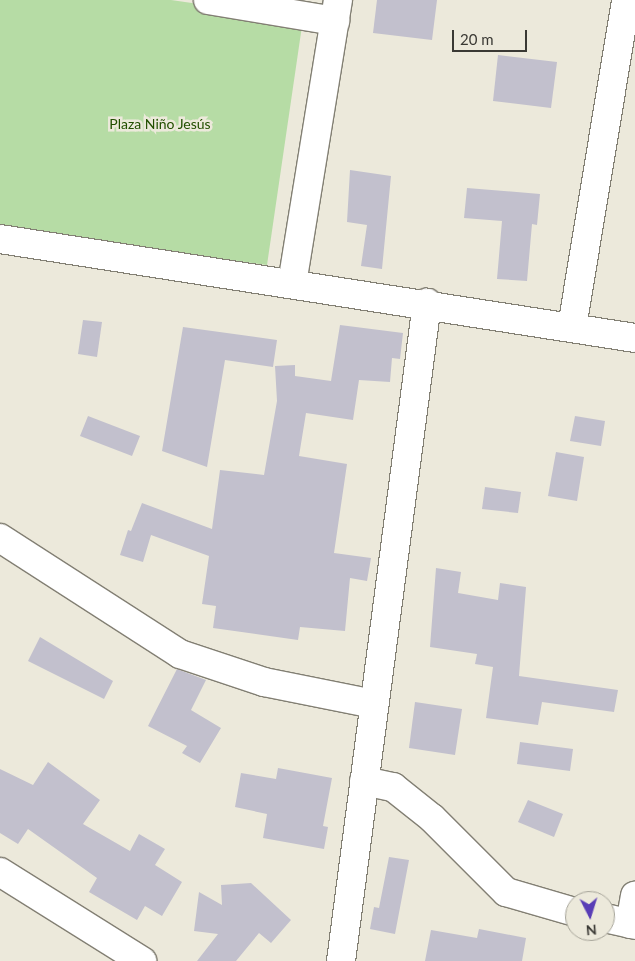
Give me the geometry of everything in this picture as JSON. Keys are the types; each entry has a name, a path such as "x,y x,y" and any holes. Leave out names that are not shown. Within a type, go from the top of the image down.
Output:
{"street":[{"path":"208,0 336,11 292,284"},
{"path":"572,327 626,0"},
{"path":"0,239 427,303 635,338"},
{"path":"340,961 427,303"},
{"path":"0,538 180,654 264,682 374,704"},
{"path":"364,781 401,794 506,892 565,909"},
{"path":"0,872 142,961"},
{"path":"623,922 635,895"}],"green space":[{"name":"Plaza Niño Jesús","path":"0,0 171,0 303,19 267,265 0,228"}],"building":[{"path":"377,0 437,0 432,40 373,33"},
{"path":"498,55 557,62 551,108 493,101"},
{"path":"350,170 391,176 382,269 361,266 367,225 347,222"},
{"path":"467,188 540,194 537,225 532,224 527,281 497,279 502,221 464,218"},
{"path":"83,320 102,322 97,357 78,354"},
{"path":"340,325 403,333 400,359 392,358 390,382 359,380 353,420 306,413 299,456 347,464 334,553 371,558 367,581 350,578 345,631 300,627 298,640 213,628 216,606 202,604 209,556 151,535 143,562 120,555 128,530 131,531 142,503 212,529 220,470 264,475 277,401 275,366 295,365 295,376 331,381"},
{"path":"183,327 277,340 273,367 225,360 207,467 162,451"},
{"path":"88,416 140,436 132,456 80,436"},
{"path":"575,416 605,421 601,446 570,441"},
{"path":"556,452 584,457 577,501 548,496"},
{"path":"485,487 521,492 518,513 482,509"},
{"path":"436,568 461,572 458,593 498,600 500,583 526,587 519,676 618,690 614,712 542,702 538,725 486,718 493,667 475,664 477,654 430,647"},
{"path":"40,637 113,681 104,699 28,661"},
{"path":"177,669 206,680 191,710 221,728 200,763 182,753 187,746 148,726"},
{"path":"415,702 462,709 455,755 409,748"},
{"path":"520,742 573,749 570,771 517,764"},
{"path":"48,762 100,800 83,824 130,851 139,834 165,849 155,865 182,882 162,916 145,906 137,920 89,892 97,878 28,829 18,844 0,833 0,769 33,785"},
{"path":"278,768 332,778 323,826 328,827 324,849 263,838 267,814 235,807 241,773 276,779"},
{"path":"528,800 563,814 554,837 518,822"},
{"path":"389,857 409,860 395,934 370,929 374,907 379,908"},
{"path":"251,883 291,920 271,943 259,933 236,961 197,961 218,934 194,931 199,892 222,905 221,885"},
{"path":"479,929 526,938 522,961 425,961 431,930 477,938"}]}
